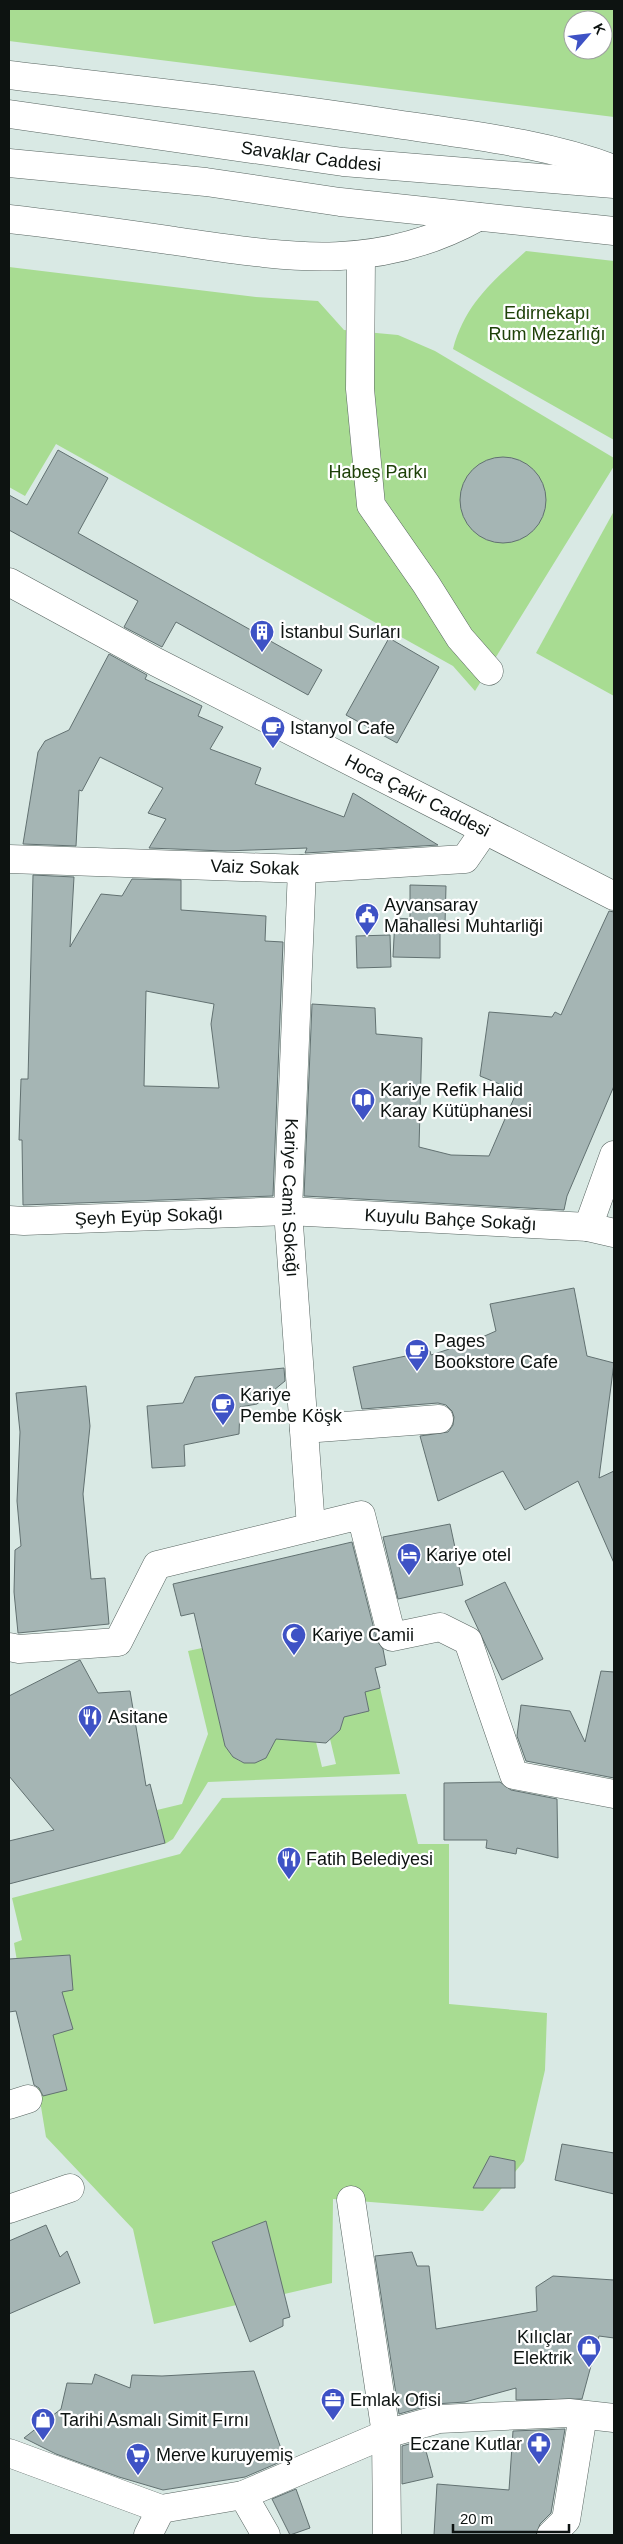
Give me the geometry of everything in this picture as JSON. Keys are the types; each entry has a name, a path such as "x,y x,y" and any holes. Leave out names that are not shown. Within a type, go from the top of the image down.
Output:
{"street":[{"path":"9,75 280,107 456,132 566,154 614,169"},
{"name":"Savaklar Caddesi","path":"9,114 343,162 614,184"},
{"path":"9,163 206,182 340,202 614,231"},
{"path":"9,219 269,254 319,258 362,256 411,245 454,230 478,217"},
{"path":"362,256 360,389 371,505 426,584 460,638 489,671"},
{"name":"Hoca Çakir Caddesi","path":"9,582 156,662 614,896"},
{"name":"Vaiz Sokak","path":"9,859 302,869 465,859 485,830"},
{"name":"Kariye Cami Sokağı","path":"302,869 288,1211 311,1526"},
{"path":"601,1230 614,1155"},
{"name":"Şeyh Eyüp Sokağı","path":"9,1220 288,1211"},
{"name":"Kuyulu Bahçe Sokağı","path":"288,1211 601,1230"},
{"path":"304,1429 439,1419"},
{"path":"9,1646 19,1649 118,1642 157,1565 361,1515 392,1637 440,1627 468,1641 514,1775 614,1794"},
{"path":"9,2209 70,2188"},
{"path":"351,2200 386,2434 387,2535"},
{"path":"11,2448 161,2509 243,2495 386,2434 439,2419 569,2413 614,2418"},
{"path":"551,2535 566,2520 583,2415"},
{"path":"243,2495 266,2535"},
{"path":"148,2535 161,2509"}],"green space":[{"path":"9,9 614,9 614,117 9,41"},
{"name":"Edirnekapı Rum Mezarlığı","path":"526,251 614,261 614,440 453,349 458,333 473,306 492,283"},
{"name":"Habeş Parkı","path":"9,267 256,297 318,301 344,330 398,335 435,351 614,458 614,466 475,691 453,666 56,444 25,496 9,487"},
{"path":"614,511 614,696 536,653"},
{"path":"202,1648 225,1746 238,1760 252,1763 265,1758 272,1734 292,1730 302,1741 316,1742 322,1767 336,1764 330,1739 340,1730 344,1717 369,1711 365,1692 380,1688 400,1774 208,1782 173,1839 165,1844 157,1810 182,1804 208,1734 188,1651"},
{"path":"406,1794 418,1844 449,1844 449,2004 547,2013 545,2070 524,2161 483,2211 333,2199 332,2283 154,2324 133,2229 46,2137 14,1943 22,1940 12,1898 180,1854 222,1798"}],"building":[{"path":"58,450 108,478 78,533 322,670 308,695 176,622 162,647 124,627 138,601 9,530 9,495 27,505"},
{"path":"503,457 520,460 534,469 543,483 546,500 543,517 534,531 520,540 503,543 486,540 472,531 463,517 460,500 463,483 472,469 486,460"},
{"path":"389,638 439,667 397,743 346,715"},
{"path":"109,654 147,675 145,679 202,706 198,716 223,727 210,749 261,768 255,784 344,817 353,793 438,845 305,853 307,848 225,851 149,848 166,819 148,813 163,788 100,757 82,791 79,790 76,846 23,844 38,752 45,741 69,730"},
{"path":"33,875 74,877 70,947 101,894 122,896 132,879 181,880 181,910 266,916 265,941 283,942 273,1196 23,1205 22,1140 19,1140 21,1079 28,1079","holes":["146,991 214,1004 211,1024 219,1088 144,1086"]},
{"path":"410,885 446,886 445,925 440,925 440,958 393,957 395,918 410,919"},
{"path":"609,911 614,912 614,1086 567,1196 564,1210 304,1196 312,1004 375,1008 376,1034 422,1038 419,1147 451,1155 489,1156 517,1091 480,1076 489,1012 552,1017 555,1012 561,1015"},
{"path":"390,935 391,967 357,968 356,936"},
{"path":"574,1288 587,1356 614,1363 599,1478 614,1471 614,1563 578,1481 525,1510 503,1471 438,1501 420,1436 448,1432 453,1425 454,1417 452,1411 446,1405 438,1403 362,1409 353,1367 430,1351 431,1355 471,1342 496,1331 490,1304"},
{"path":"284,1368 285,1381 257,1404 240,1407 239,1434 184,1445 185,1466 152,1468 147,1406 183,1403 195,1377"},
{"path":"86,1386 90,1426 83,1494 91,1579 105,1578 109,1624 18,1633 14,1592 15,1550 21,1546 17,1501 20,1432 16,1393"},
{"path":"450,1524 463,1585 398,1599 383,1537"},
{"name":"Kariye Camii","path":"352,1542 377,1641 383,1649 386,1665 375,1668 380,1688 365,1692 369,1711 344,1717 340,1730 326,1743 276,1739 266,1758 255,1763 244,1763 233,1757 225,1746 194,1613 181,1616 173,1584"},
{"path":"505,1582 543,1659 502,1680 465,1601"},
{"path":"80,1660 98,1693 130,1691 146,1786 150,1784 165,1843 9,1884 9,1841 54,1830 9,1776 9,1696"},
{"path":"601,1671 614,1672 614,1778 526,1761 517,1736 521,1705 570,1711 585,1742"},
{"path":"500,1782 511,1790 557,1799 558,1858 517,1848 516,1854 486,1848 487,1840 444,1840 444,1783"},
{"path":"70,1955 73,1990 62,1992 73,2029 53,2035 67,2090 43,2096 39,2088 34,2085 16,2011 9,2012 9,1959"},
{"path":"562,2144 614,2153 614,2194 555,2180"},
{"path":"490,2156 515,2161 515,2188 473,2188"},
{"path":"266,2221 290,2317 283,2319 283,2326 250,2342 212,2242"},
{"path":"46,2225 60,2257 67,2251 80,2283 9,2314 9,2241"},
{"path":"412,2252 417,2266 429,2266 436,2329 537,2311 536,2287 553,2276 614,2280 614,2338 599,2336 582,2399 516,2400 516,2388 465,2402 435,2404 399,2414 375,2256"},
{"path":"254,2371 285,2460 245,2477 163,2490 119,2477 56,2454 24,2438 61,2409 67,2383 92,2384 95,2374 130,2388 132,2375 162,2376"},
{"path":"565,2429 551,2513 540,2524 536,2535 434,2535 437,2484 509,2490 513,2431"},
{"path":"423,2440 433,2477 402,2484 402,2446"},
{"path":"296,2489 310,2528 290,2535 272,2499"}],"place":[{"name":"İstanbul Surları","path":"262,653"},
{"name":"Istanyol Cafe","path":"273,749"},
{"name":"Ayvansaray Mahallesi Muhtarliği","path":"367,936"},
{"name":"Kariye Refik Halid Karay Kütüphanesi","path":"363,1121"},
{"name":"Pages Bookstore Cafe","path":"417,1372"},
{"name":"Kariye Pembe Köşk","path":"223,1426"},
{"name":"Kariye otel","path":"409,1576"},
{"name":"Kariye Camii","path":"294,1656"},
{"name":"Asitane","path":"90,1738"},
{"name":"Fatih Belediyesi","path":"289,1880"},
{"name":"Kılıçlar Elektrik","path":"589,2368"},
{"name":"Emlak Ofisi","path":"333,2421"},
{"name":"Tarihi Asmalı Simit Fırnı","path":"43,2441"},
{"name":"Eczane Kutlar","path":"539,2465"},
{"name":"Merve kuruyemiş","path":"138,2476"}]}
